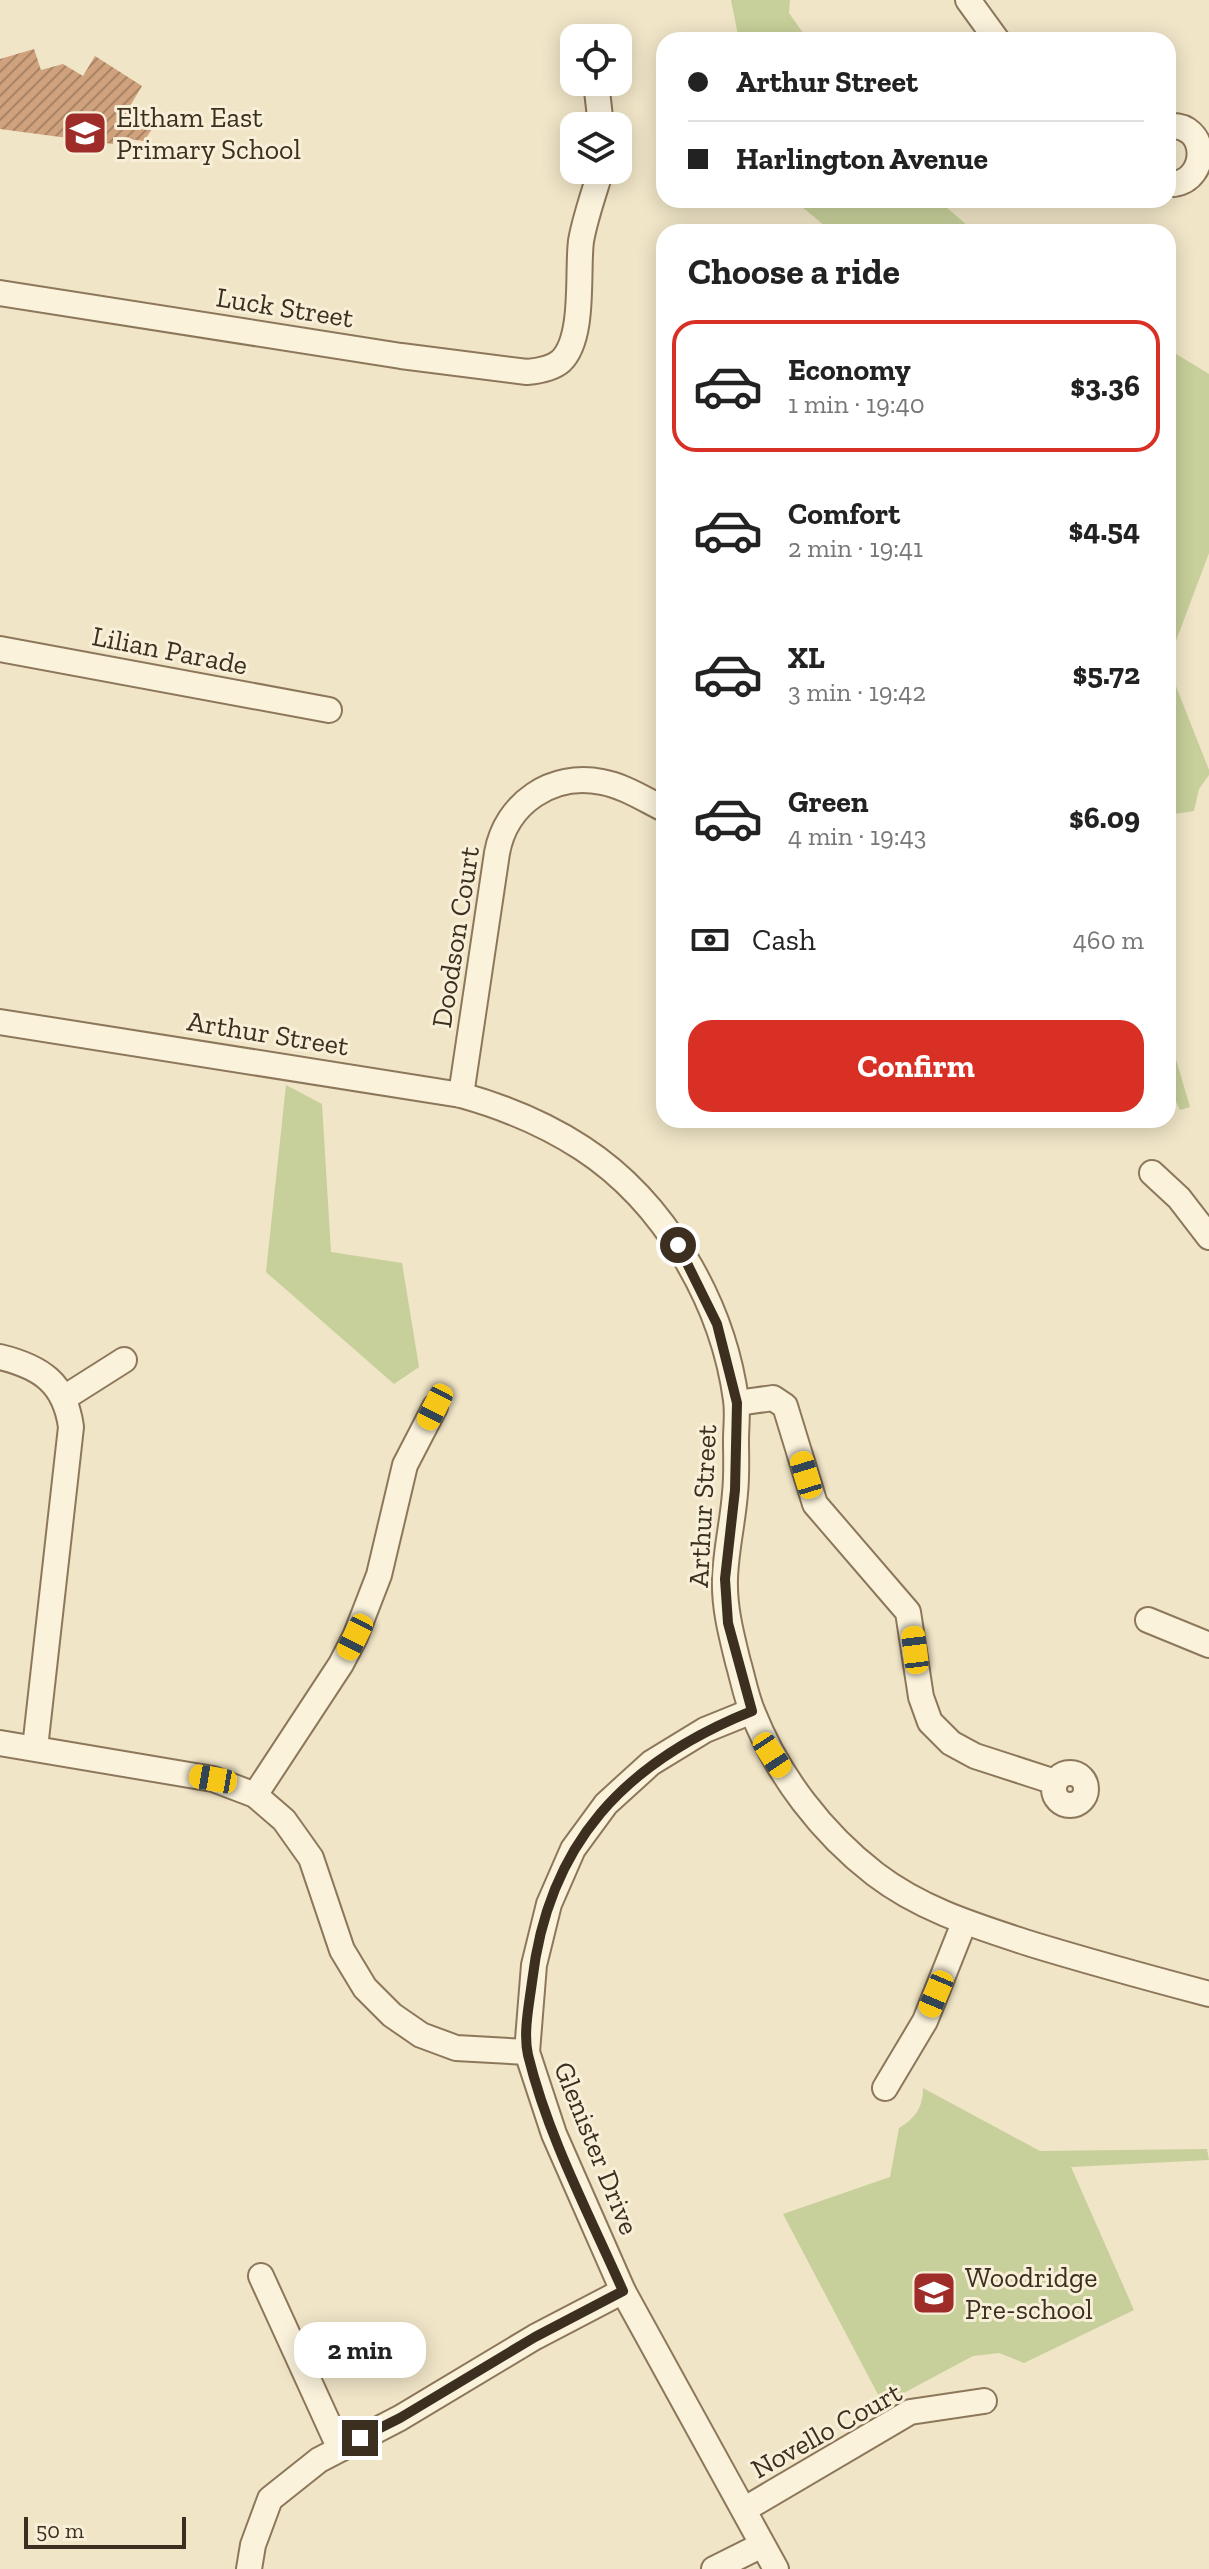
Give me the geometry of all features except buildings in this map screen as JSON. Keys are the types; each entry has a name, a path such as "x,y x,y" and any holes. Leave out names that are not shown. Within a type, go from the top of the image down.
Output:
{"street":[{"path":"968,0 991,32"},
{"path":"1176,126 1191,127 1203,134 1208,154 1202,170 1190,180 1176,184"},
{"name":"Luck Street","path":"0,293 401,356 527,372 544,370 560,362 570,348 575,333 581,240 597,184"},
{"name":"Lilian Parade","path":"0,649 329,710"},
{"name":"Doodson Court","path":"461,1095 497,853 503,829 511,816 531,795 577,780 605,783 656,805"},
{"name":"Arthur Street","path":"0,1022 461,1095 499,1106 582,1148 615,1173 648,1207 678,1245 717,1324 737,1403 735,1490 725,1579 728,1623 752,1711 772,1755 800,1799 835,1838 875,1874 916,1901 964,1923 1095,1964 1209,1994"},
{"path":"1152,1173 1179,1198 1209,1237"},
{"path":"0,1357 35,1368 48,1377 64,1398 71,1427 35,1748"},
{"path":"64,1398 124,1360"},
{"path":"737,1403 773,1398 785,1406 815,1504 908,1612 921,1697 930,1722 951,1743 975,1756 1055,1782"},
{"path":"255,1795 341,1664 355,1637 379,1575 405,1465 435,1407"},
{"path":"1148,1620 1209,1645"},
{"name":"Glenister Drive","path":"752,1711 705,1730 651,1763 606,1804 573,1849 549,1904 534,1965 527,2052 554,2134 623,2291 776,2569"},
{"path":"0,1743 213,1779 255,1795 284,1820 311,1858 342,1950 365,1988 392,2015 421,2035 456,2048 527,2052"},
{"path":"885,2088 925,2021 964,1923"},
{"path":"261,2276 340,2449"},
{"path":"249,2569 253,2545 270,2499 319,2460 400,2418 535,2337 623,2291"},
{"name":"Novello Court","path":"745,2509 910,2412 984,2401"},
{"path":"714,2569 762,2545"}],"green space":[{"path":"731,0 790,0 789,13 802,32 737,32"},
{"path":"804,208 947,208 966,224 822,224"},
{"path":"1176,354 1209,374 1209,553 1176,641"},
{"path":"1176,686 1209,770 1199,789 1194,811 1176,814"},
{"path":"1176,1059 1190,1107 1180,1110 1176,1102"},
{"path":"286,1085 322,1104 331,1252 402,1263 419,1367 394,1384 266,1272"},
{"path":"923,2088 1040,2151 1207,2149 1209,2160 1071,2167 1134,2310 1024,2363 999,2353 973,2356 883,2404 783,2214 890,2177 899,2128 917,2111"}],"place":[{"name":"Eltham East Primary School","path":"85,133"},
{"name":"Woodridge Pre-school","path":"934,2293"}],"route":[{"path":"360,2438 400,2418 535,2337 623,2291 554,2134 527,2052 528,2017 534,1965 549,1904 573,1849 589,1827 606,1804 651,1763 705,1730 752,1711 728,1623 725,1579 735,1490 737,1403 717,1324 678,1245"}]}
